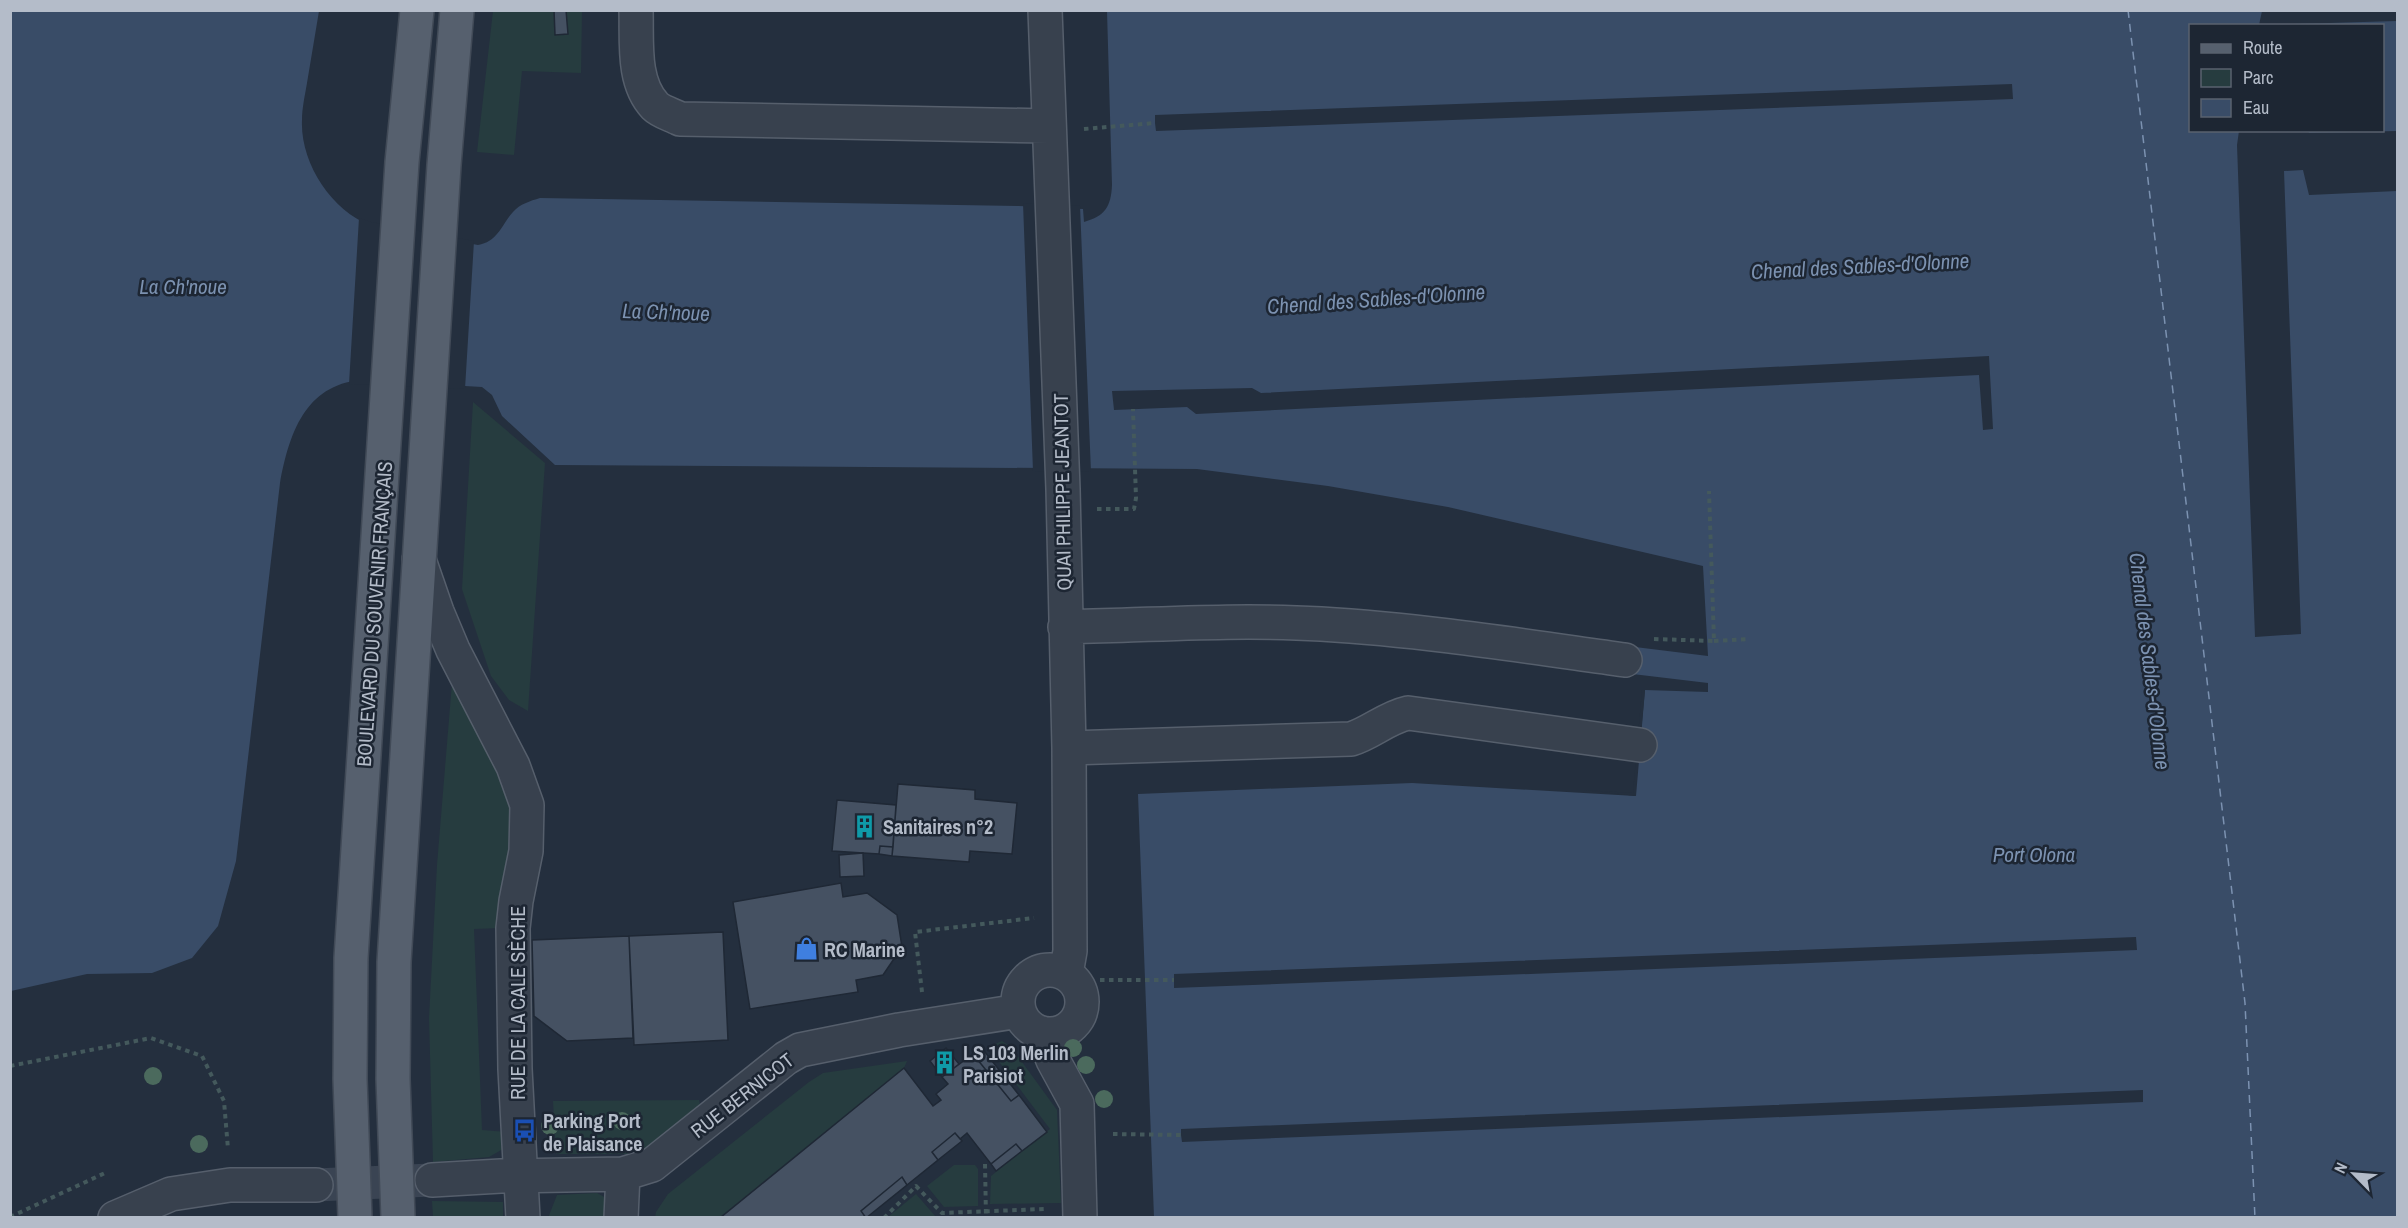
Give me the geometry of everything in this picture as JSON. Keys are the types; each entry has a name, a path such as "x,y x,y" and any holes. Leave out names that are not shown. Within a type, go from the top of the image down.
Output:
{"main road":[{"name":"BOULEVARD DU SOUVENIR FRANÇAIS","path":"355,1218 350,1079 351,958 402,162 417,10"},
{"name":"BOULEVARD DU SOUVENIR FRANÇAIS","path":"398,1218 393,1079 394,962 444,165 457,10"}],"street":[{"path":"636,10 637,60 643,88 656,107 680,119 1065,128"},
{"name":"QUAI PHILIPPE JEANTOT","path":"1045,10 1065,128 1052,186 1069,748 1070,951 1066,974"},
{"name":"RUE DE LA CALE SÈCHE","path":"419,560 453,650 513,766 527,805 526,851 513,928 515,1070 523,1218"},
{"path":"1065,627 1211,623 1320,624 1397,630 1625,660"},
{"path":"1069,748 1350,739 1365,735 1394,716 1408,713 1640,745"},
{"path":"1030,1022 1053,1034 1072,1025 1079,1016 1082,1005 1077,984 1066,974 1056,970 1045,970 1034,973 1026,980 1017,999 1030,1022 1053,1060 1077,1104 1080,1213"},
{"name":"RUE BERNICOT","path":"432,1180 622,1174 652,1165 786,1058 800,1050 926,1026 1030,1022"},
{"path":"621,1218 622,1174"},
{"path":"122,1216 171,1194 230,1185 316,1185"}],"path":[{"path":"1065,128 1155,123"},
{"path":"1063,499 1134,509 1136,498 1133,409"},
{"path":"1709,491 1714,641"},
{"path":"1701,641 1749,639"},
{"path":"926,1026 915,932 1070,914"},
{"path":"1115,979 1174,980"},
{"path":"10,1066 151,1038 202,1056 225,1101 230,1185"},
{"path":"1122,1134 1181,1135"},
{"path":"985,1164 986,1218"},
{"path":"10,1217 105,1173"},
{"path":"884,1218 916,1186 942,1213 986,1210 1080,1213"}],"green space":[{"path":"493,11 582,11 581,73 522,71 514,155 477,152"},
{"path":"473,402 545,463 528,711 509,700 491,676 462,589"},
{"path":"452,683 503,781 512,806 512,851 501,928 474,929 482,1130 507,1132 503,1149 489,1157 433,1162 429,1018 437,865"},
{"path":"1002,1041 1011,1047 1057,1110 1061,1203 990,1204 991,1176 1050,1129 988,1047"},
{"path":"907,1061 904,1068 720,1217 655,1218 656,1212 668,1194 823,1073"},
{"path":"699,1100 701,1110 652,1149 627,1154 556,1154 553,1101"},
{"path":"954,1165 975,1165 978,1169 978,1206 944,1207 927,1186"},
{"path":"597,1193 606,1198 611,1217 548,1218 557,1195"},
{"path":"916,1194 936,1217 888,1217"},
{"path":"432,1201 503,1202 503,1217 433,1217"}],"water":[{"name":"Port Olona","path":"11,11 319,11 302,120 306,152 321,183 343,208 370,225 478,245 495,236 519,207 540,198 1019,206 1083,209 1084,222 1091,220 1102,213 1108,205 1112,185 1107,11 2397,11 2397,1217 1154,1217 1138,794 1412,783 1635,796 1645,690 1708,692 1708,683 1624,673 1627,646 1708,656 1703,566 1448,507 1328,486 1197,469 555,465 502,416 492,395 482,387 361,380 342,384 326,391 303,415 289,447 280,483 236,861 218,926 192,958 152,973 87,974 11,991"}],"pier":[{"path":"2262,11 2397,11 2397,21 2259,24"},
{"path":"2012,84 2013,99 1156,131 1155,123 1155,115"},
{"path":"2397,131 2397,191 2309,195 2303,170 2284,171 2301,634 2255,637 2237,145 2239,132"},
{"path":"1023,203 1080,206 1091,472 1033,471"},
{"path":"359,218 474,241 465,389 349,384"},
{"path":"1989,356 1993,429 1983,430 1979,375 1196,414 1187,407 1114,410 1112,391 1252,388 1261,393"},
{"path":"1642,690 1645,690 1636,796 1584,790 1633,793"},
{"path":"2136,937 2137,950 1174,988 1174,974"},
{"path":"2143,1090 2143,1102 1182,1142 1181,1135 1181,1129"}],"building":[{"path":"554,10 566,10 568,34 555,35"},
{"path":"898,784 975,790 975,799 1017,803 1012,854 970,851 969,862 892,856"},
{"name":"Sanitaires n°2","path":"837,800 896,805 893,847 880,846 879,854 832,851"},
{"path":"880,846 893,847 892,856 879,854"},
{"path":"863,853 864,876 840,877 839,855"},
{"path":"841,883 843,897 867,893 897,915 902,947 883,975 856,980 858,992 750,1009 733,902"},
{"path":"723,932 728,1040 634,1045 629,936"},
{"path":"629,936 633,1038 567,1041 534,1016 532,940"},
{"path":"981,1047 1019,1095 1011,1101 973,1054"},
{"name":"LS 103 Merlin Parisiot","path":"946,1048 959,1064 942,1077 930,1061"},
{"path":"973,1054 1011,1101 1019,1095 1047,1132 1022,1151 1016,1144 991,1164 967,1133 960,1139 955,1133 932,1152 938,1160 907,1185 902,1177 861,1211 866,1218 720,1218 904,1068 933,1106 941,1100 936,1094 948,1084 942,1077"},
{"path":"955,1133 962,1141 938,1160 932,1152"},
{"path":"1016,1144 1022,1151 996,1171 991,1164"},
{"path":"902,1177 907,1185 866,1218 861,1211"}],"ferry route":[{"path":"2128,10 2245,1003 2255,1218"}],"tunnel":[{"path":"316,1185 432,1180"}],"place":[{"name":"Sanitaires n°2","path":"865,826"},
{"name":"RC Marine","path":"806,949"},
{"name":"LS 103 Merlin Parisiot","path":"945,1063"},
{"name":"Parking Port de Plaisance","path":"525,1131"}],"water label":[{"name":"Chenal des Sables-d'Olonne","path":"1860,266"},
{"name":"La Ch'noue","path":"183,286"},
{"name":"Chenal des Sables-d'Olonne","path":"1376,299"},
{"name":"La Ch'noue","path":"666,312"},
{"name":"Chenal des Sables-d'Olonne","path":"2150,661"}]}
